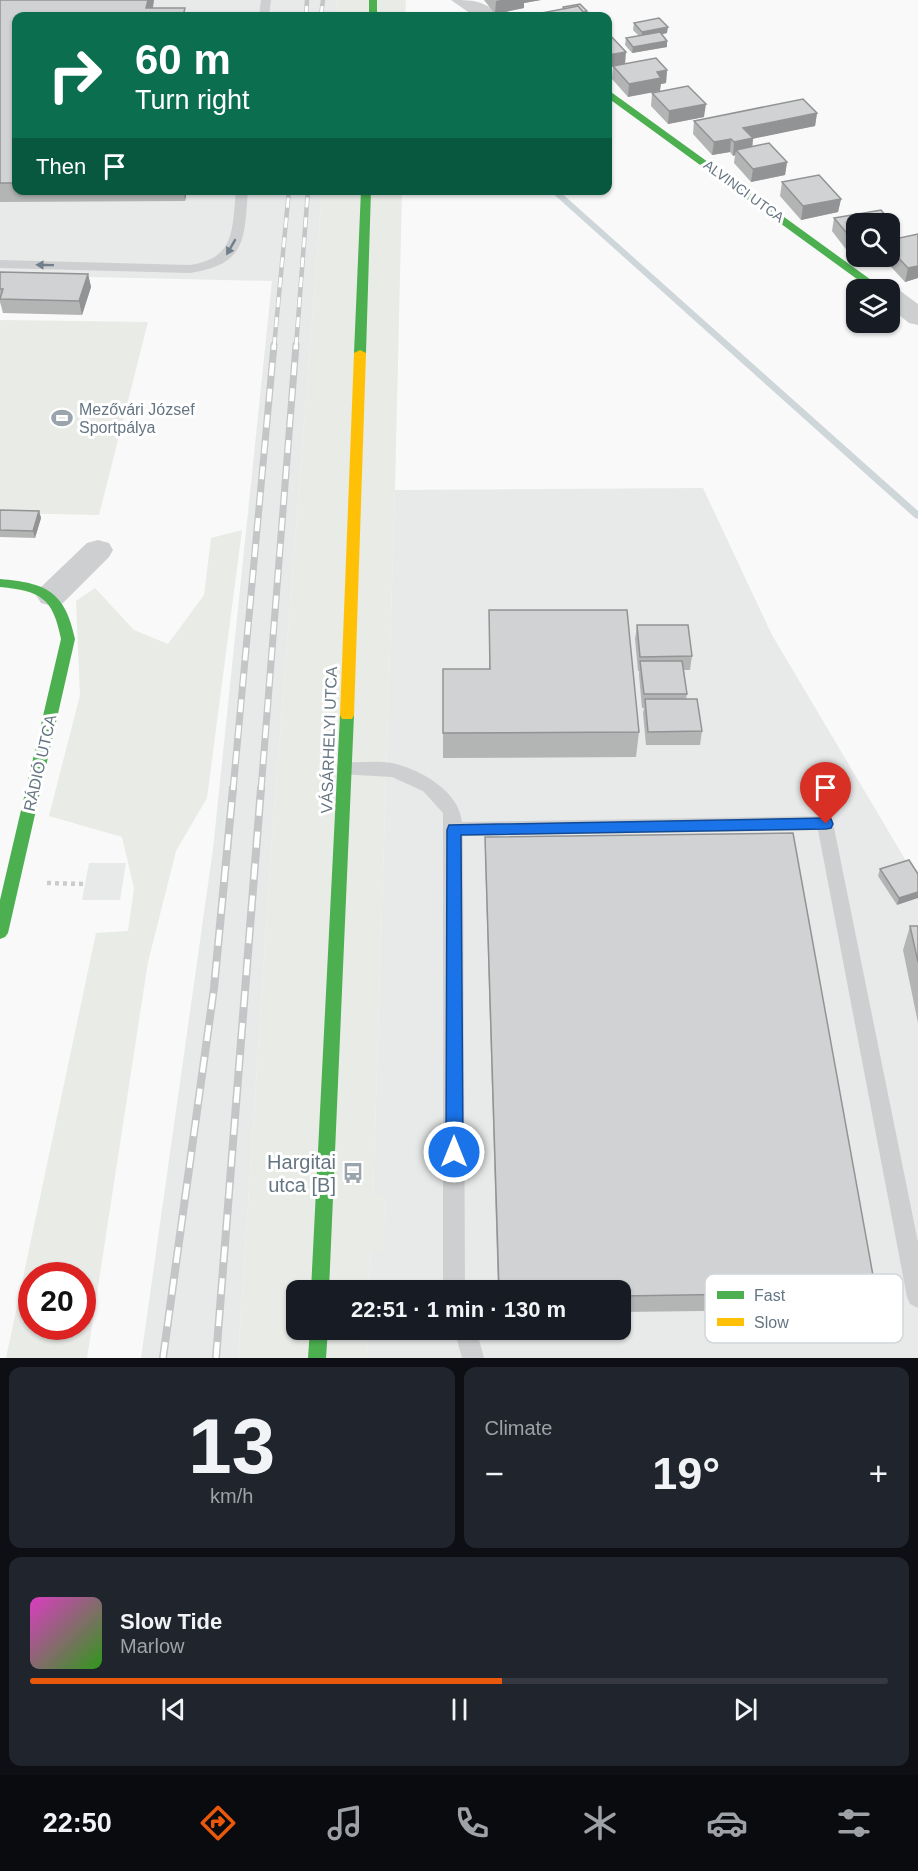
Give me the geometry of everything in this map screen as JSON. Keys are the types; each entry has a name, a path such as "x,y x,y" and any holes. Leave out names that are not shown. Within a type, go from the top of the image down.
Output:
{"street":[{"path":"462,0 482,12"},
{"name":"ALVINCI UTCA","path":"612,97 865,279"},
{"name":"VÁSÁRHELYI UTCA","path":"321,1280 345,769 366,195"},
{"path":"900,304 918,317"},
{"path":"0,583 27,584 52,595 98,550"},
{"name":"RÁDIÓ UTCA","path":"0,933 68,639 66,618 52,595"},
{"path":"317,1358 318,1340"}],"lane":[{"path":"0,264 190,269 210,267 228,255 236,243 241,195"},
{"path":"345,769 394,770 429,786 452,811 454,830 454,1280"},
{"path":"454,830 826,824 918,1297"},
{"path":"468,1340 473,1358"}],"shaded area":[{"path":"0,0 337,0 336,12 12,12 12,195 322,195 271,851 238,1358 141,1358 213,849 272,281 0,275"},
{"path":"337,0 406,0 405,12 336,12"},
{"path":"322,195 402,195 373,1196 386,1196 385,1250 371,1251 370,1280 286,1280 286,1340 368,1340 367,1358 238,1358 271,851"},
{"name":"Mezővári József Sportpálya","path":"0,320 148,322 99,515 0,513"},
{"path":"703,488 772,635 918,881 918,1358 367,1358 368,1340 631,1340 631,1280 370,1280 371,1250 384,1250 386,1196 373,1196 395,490"},
{"path":"242,530 207,798 176,851 148,962 96,1300 96,1262 26,1262 96,933 128,931 134,888 122,837 49,816 80,695 76,601 95,588 134,630 168,644 204,595 211,538"},
{"path":"89,863 126,863 120,900 82,900"},
{"path":"18,1301 18,1340 90,1340 87,1358 6,1358"}],"building":[{"path":"0,0 148,0 146,8 185,8 184,12 12,12 12,183 0,183"},
{"path":"580,4 587,11 583,12 578,6 564,9 563,7"},
{"path":"578,6 583,12 547,12"},
{"path":"659,18 668,27 642,32 634,23"},
{"path":"660,32 667,41 633,47 626,38"},
{"path":"612,37 626,52 612,54"},
{"path":"656,58 667,70 657,72 661,78 629,84 613,66"},
{"path":"688,86 706,104 669,111 652,93"},
{"path":"803,99 817,113 743,128 753,138 734,142 731,139 714,142 694,121"},
{"path":"769,143 787,162 753,169 736,150"},
{"path":"819,175 841,199 803,206 782,182"},
{"path":"881,210 884,213 863,213"},
{"path":"846,216 846,232 834,218"},
{"path":"918,234 918,266 908,268 900,260 900,238"},
{"path":"0,272 88,274 79,301 0,299 3,289 0,289"},
{"path":"0,510 39,511 33,531 0,530"},
{"path":"489,610 627,610 639,732 443,733 443,669 490,669"},
{"path":"637,625 688,625 692,656 640,657"},
{"path":"640,661 682,661 687,694 644,694"},
{"path":"645,699 697,699 702,731 648,732"},
{"path":"793,833 873,1274 705,1274 705,1295 631,1296 631,1280 499,1280 485,837"},
{"path":"909,860 918,874 918,892 899,898 880,869"},
{"path":"910,926 918,926 918,962"}],"waterway":[{"path":"559,195 918,516"}],"railway":[{"path":"306,12 307,0"},
{"path":"322,12 323,0"},
{"path":"274,347 289,195"},
{"path":"296,347 308,195"},
{"path":"233,790 274,345"},
{"path":"261,790 296,345"},
{"path":"163,1358 214,988 233,788"},
{"path":"216,1358 261,788"}],"traffic: fast":[{"path":"373,0 373,12"},
{"path":"612,97 865,279"},
{"path":"360,353 366,195"},
{"path":"0,583 28,587 48,595 61,611 68,639 0,933"},
{"path":"320,1280 347,715"},
{"path":"317,1358 318,1340"}],"traffic: slow":[{"path":"347,715 360,353"}],"place":[{"name":"Mezővári József Sportpálya","path":"62,418"},
{"name":"Hargitai utca [B]","path":"353,1173"}],"route":[{"path":"454,1152 454,830 826,824"}]}
